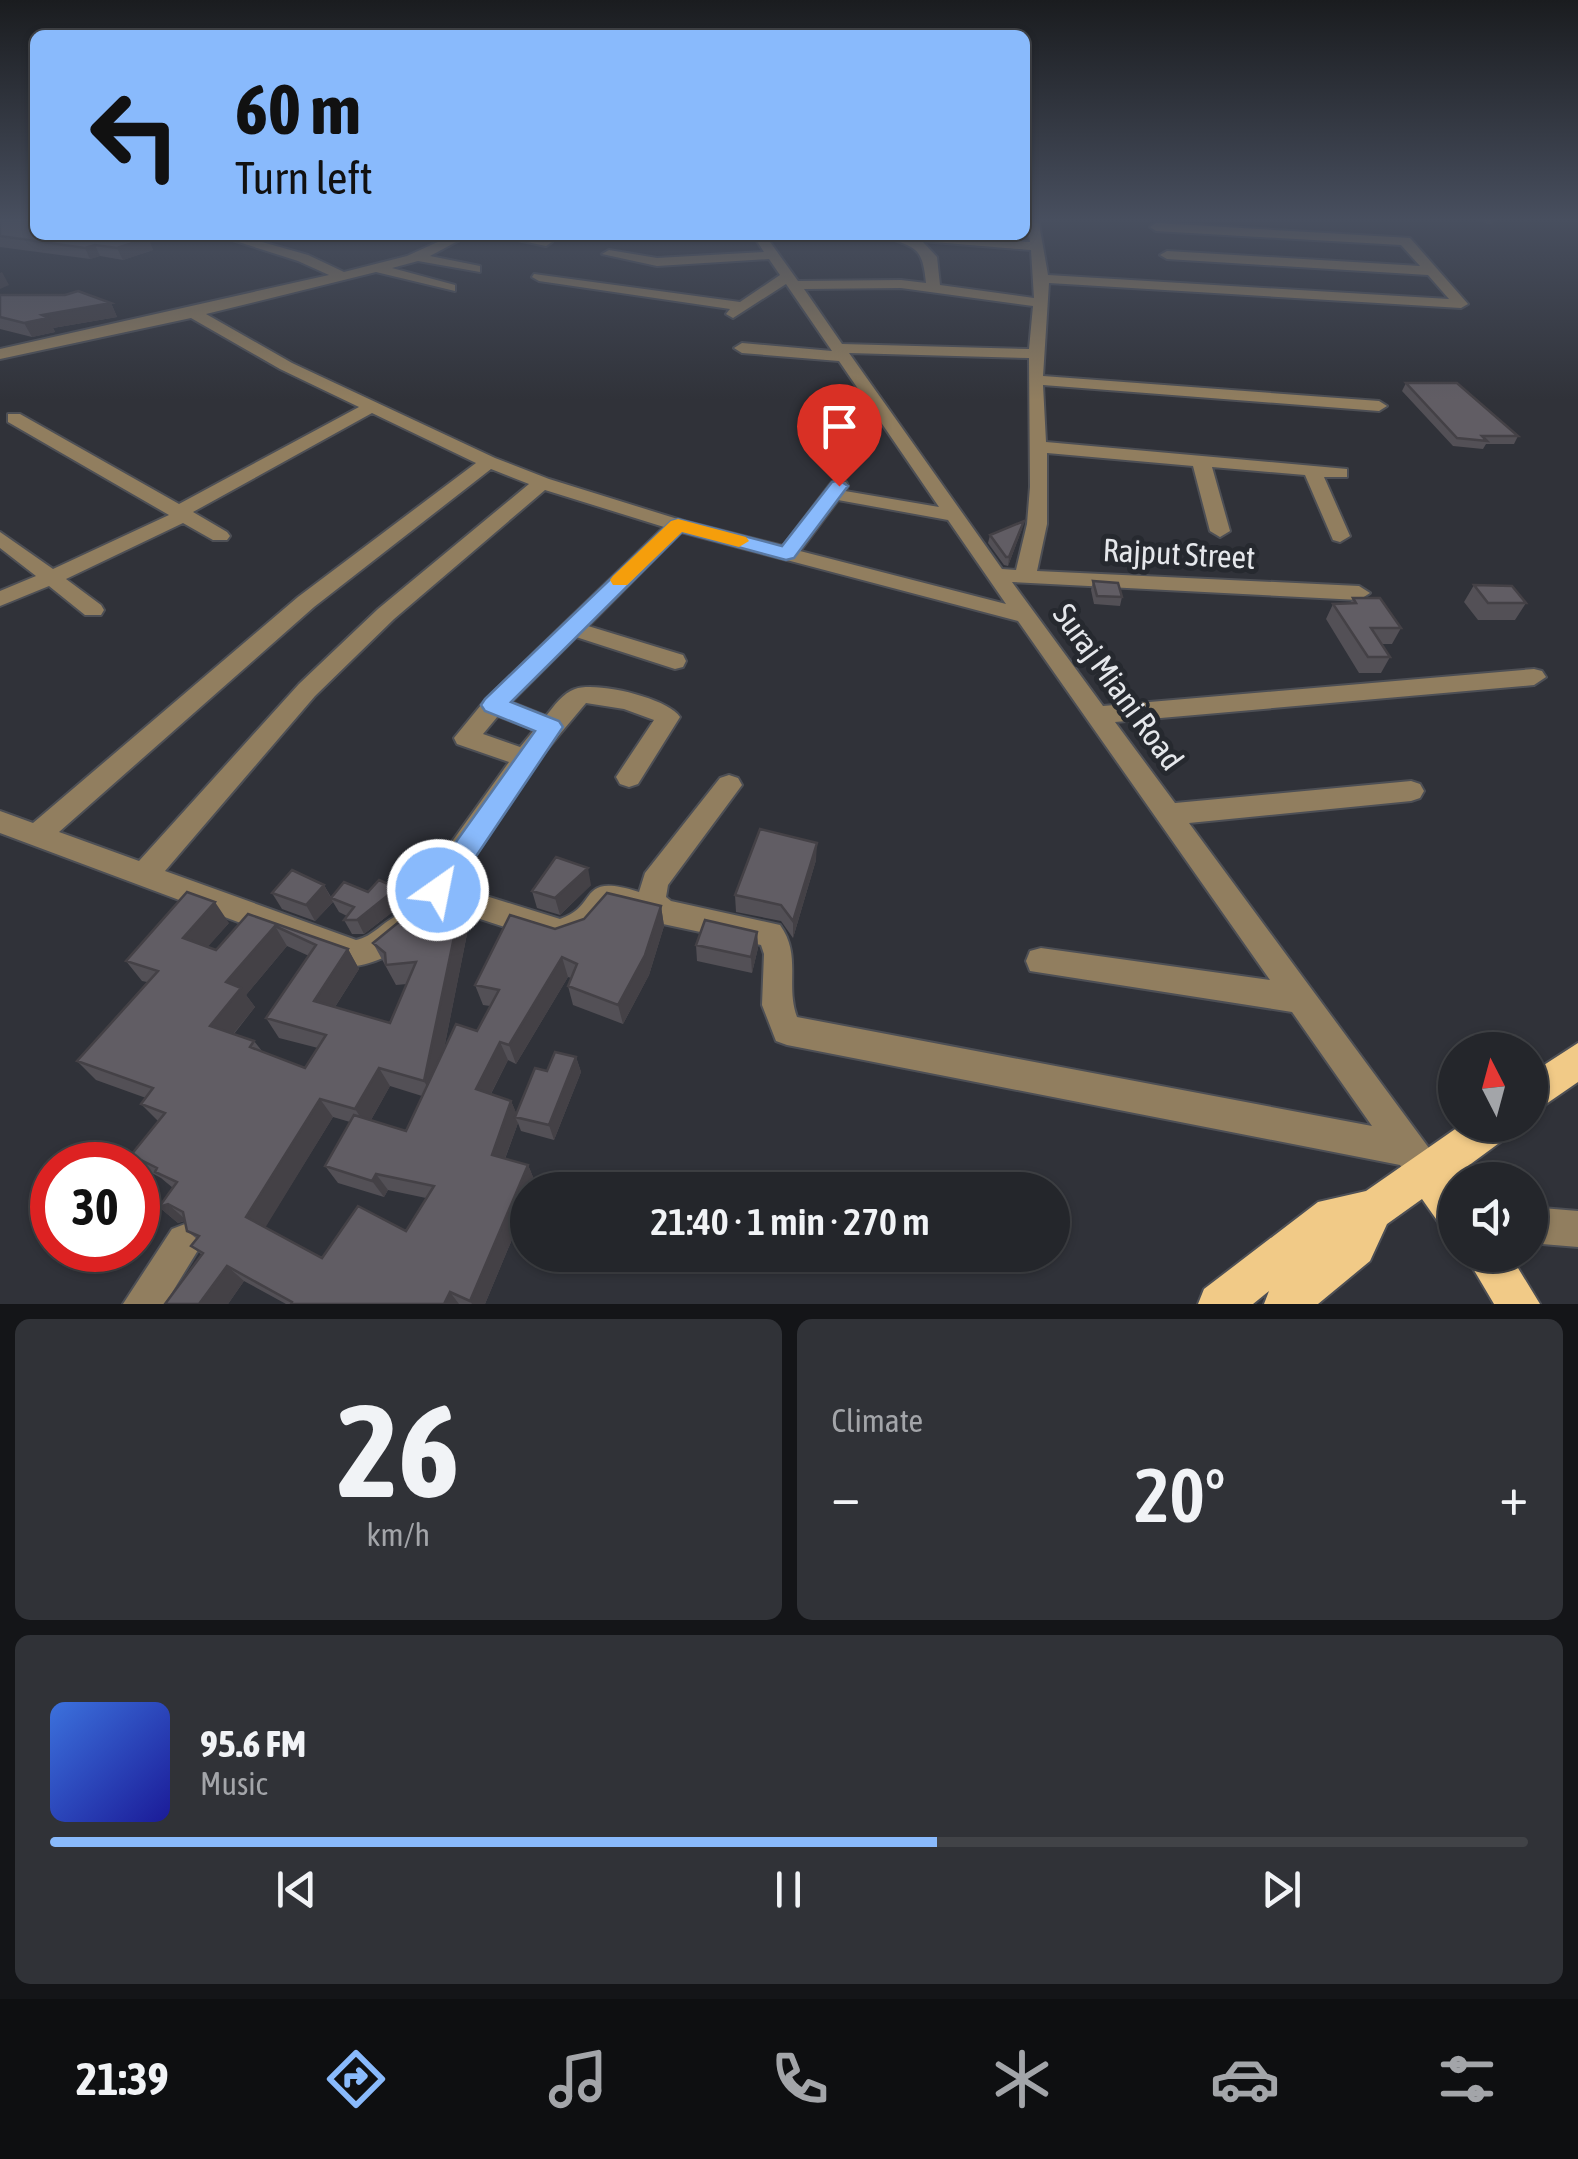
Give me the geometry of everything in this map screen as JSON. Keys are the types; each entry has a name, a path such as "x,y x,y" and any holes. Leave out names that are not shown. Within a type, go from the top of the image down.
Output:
{"main road":[{"path":"1548,1083 1578,1060"},
{"path":"1285,1304 1356,1247 1374,1210 1419,1162 1459,1142"},
{"path":"1419,1162 1438,1188"},
{"path":"1218,1304 1332,1216 1374,1210"},
{"path":"1497,1272 1520,1304"}],"street":[{"path":"0,354 330,279"},
{"path":"416,279 450,288"},
{"path":"558,279 743,307"},
{"path":"932,279 933,289"},
{"path":"1025,576 1038,524 1035,380 1042,279 1460,304 1441,279"},
{"path":"1176,279 1179,287"},
{"path":"724,320 791,281 878,283 1040,303"},
{"name":"Suraj Miani Road","path":"791,281 996,574 1419,1162"},
{"path":"193,312 286,366 542,483 678,525 1026,616"},
{"path":"742,348 1037,354"},
{"path":"1035,380 1379,406"},
{"path":"0,600 99,558 372,406"},
{"path":"14,418 220,536"},
{"path":"1038,446 1341,472"},
{"path":"1201,460 1220,531"},
{"path":"36,836 306,602 489,462"},
{"path":"1312,470 1340,536"},
{"path":"144,875 307,690 386,614 542,483"},
{"path":"786,554 836,490 956,516"},
{"path":"527,759 466,738 494,705 678,525"},
{"path":"0,538 93,610"},
{"name":"Rajput Street","path":"996,574 1360,593"},
{"path":"571,628 675,661"},
{"path":"1098,716 1534,677"},
{"path":"441,894 438,885 550,727 577,696 584,694 664,714 666,725 629,777"},
{"path":"494,705 550,727"},
{"path":"654,907 650,892 655,881 729,785"},
{"path":"1169,814 1411,792"},
{"path":"0,822 356,953 373,950 441,894"},
{"path":"441,894 560,932 576,928 604,896 770,934 780,948 775,1007 788,1030 1419,1162"},
{"path":"1041,961 1302,1000"},
{"path":"1548,1227 1578,1230"},
{"path":"142,1304 185,1242"}],"building":[{"path":"78,291 111,303 42,315 48,318 24,323 0,317 0,295 65,295"},
{"path":"1406,383 1457,383 1518,436 1482,436 1487,441 1457,438"},
{"path":"1024,521 1009,557 1006,557 990,535"},
{"path":"1093,581 1118,583 1122,597 1097,596"},
{"path":"1474,585 1512,586 1526,603 1488,603"},
{"path":"1353,598 1380,598 1401,628 1371,628 1390,657 1368,657 1333,604 1356,603"},
{"path":"760,829 817,843 793,921 781,905 735,895"},
{"path":"556,857 588,868 555,898 532,891"},
{"path":"292,870 324,885 306,905 272,893"},
{"path":"379,880 397,888 357,920 344,920 354,907 331,898 344,882 368,892"},
{"path":"437,891 462,899 424,1081 379,1068 355,1109 320,1099 246,1217 322,1258 358,1206 406,1231 434,1186 376,1174 372,1181 325,1166 354,1115 406,1131 456,1024 477,1031 499,990 475,985 510,915 555,929 584,919 607,893 661,906 645,955 618,1005 568,986 577,964 562,957 509,1045 500,1042 476,1089 511,1101 492,1155 528,1165 525,1172 510,1172 510,1207 470,1301 450,1292 444,1304 291,1304 227,1266 199,1304 165,1304 203,1253 191,1246 199,1236 187,1231 183,1212 168,1204 160,1207 177,1182 160,1174 160,1142 142,1142 165,1113 141,1104 153,1088 77,1061 158,971 126,961 187,892 215,902 183,938 216,950 248,914 348,949 314,1001 390,1023 416,962 386,965 385,953 373,943","holes":["275,926 316,945 266,1018 326,1035 305,1068 250,1047 254,1041 210,1026 241,988 226,982"]},
{"path":"705,920 757,932 751,957 696,945"},
{"path":"555,1052 576,1057 549,1125 515,1117 535,1068 547,1071"}],"slow traffic":[{"path":"620,580 678,525 739,541"}],"route":[{"path":"438,890 550,727 494,705 678,525 786,554 839,486"}]}
